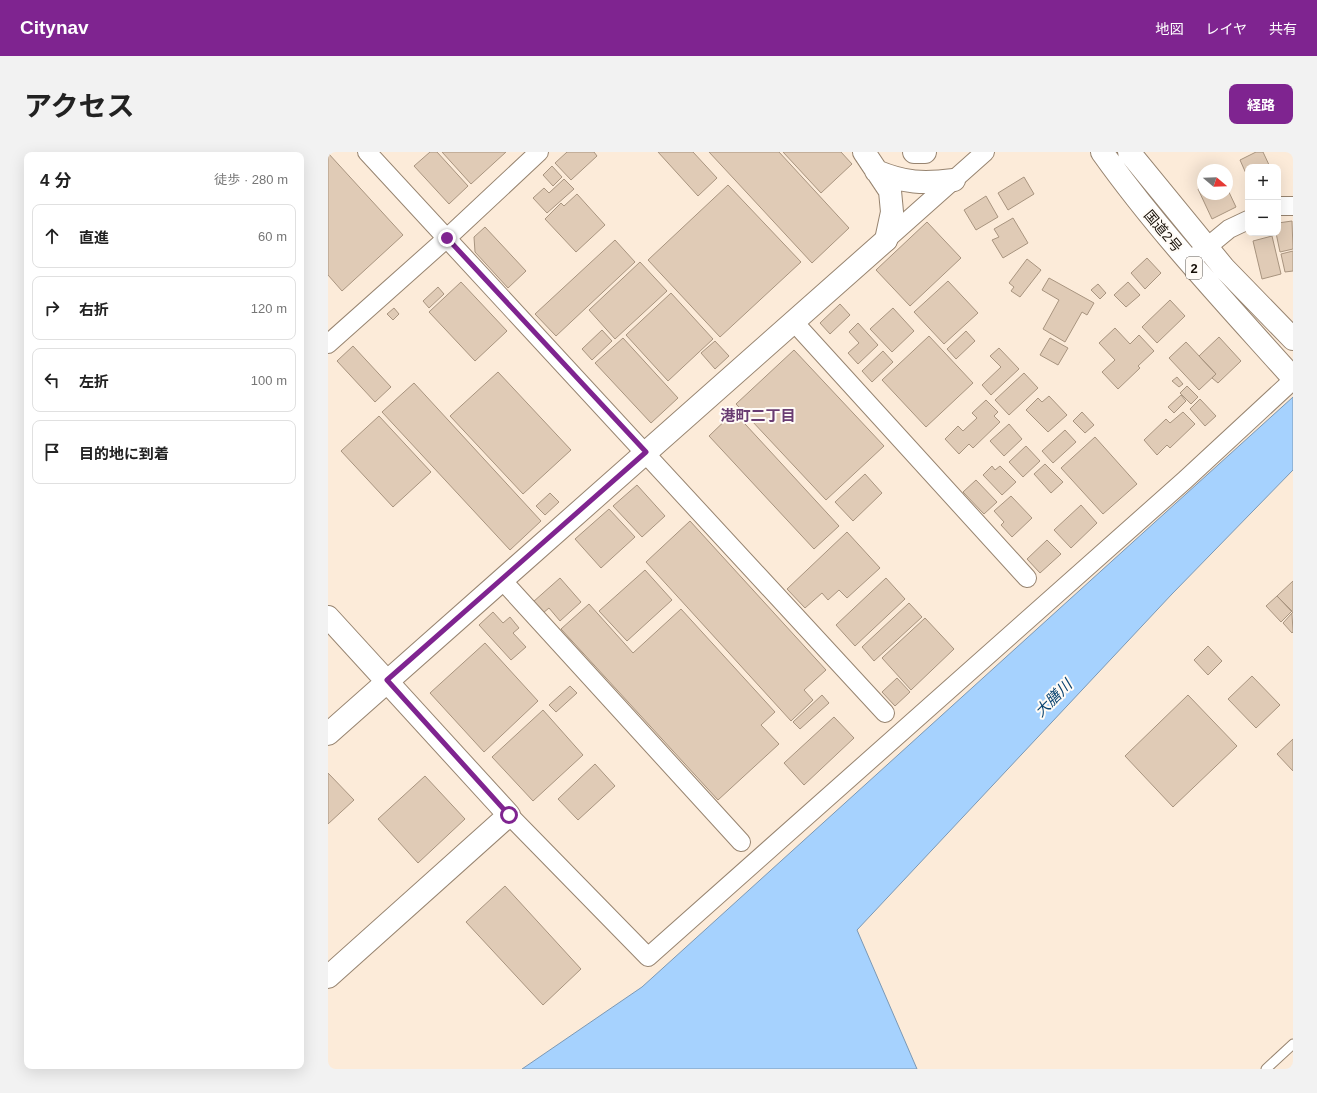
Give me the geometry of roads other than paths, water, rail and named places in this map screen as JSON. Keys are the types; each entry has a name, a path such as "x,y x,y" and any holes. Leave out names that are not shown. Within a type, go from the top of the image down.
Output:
{"main road":[{"path":"328,734 387,680 886,240 892,212 890,191 864,152"},
{"path":"914,152 925,152"},
{"name":"国道2号","path":"1102,152 1134,198 1293,379"},
{"name":"国道2号","path":"1129,152 1208,246 1224,268 1293,339"},
{"path":"876,171 898,180 933,183 954,180"},
{"path":"328,617 509,815 328,977"}],"street":[{"path":"367,152 646,452 884,713"},
{"path":"328,344 447,238 539,152"},
{"path":"886,240 985,152"},
{"path":"1281,206 1293,206"},
{"path":"1189,262 1229,229 1245,221"},
{"path":"793,321 1027,578"},
{"path":"509,815 648,957 1179,485 1293,379"},
{"path":"502,580 741,842"}],"lane":[{"path":"1266,1069 1293,1044"}],"water":[{"name":"大膳川","path":"1293,397 1293,470 1172,594 857,930 917,1069 522,1069 642,987"}],"district":[{"name":"港町二丁目","path":"758,415"}]}
